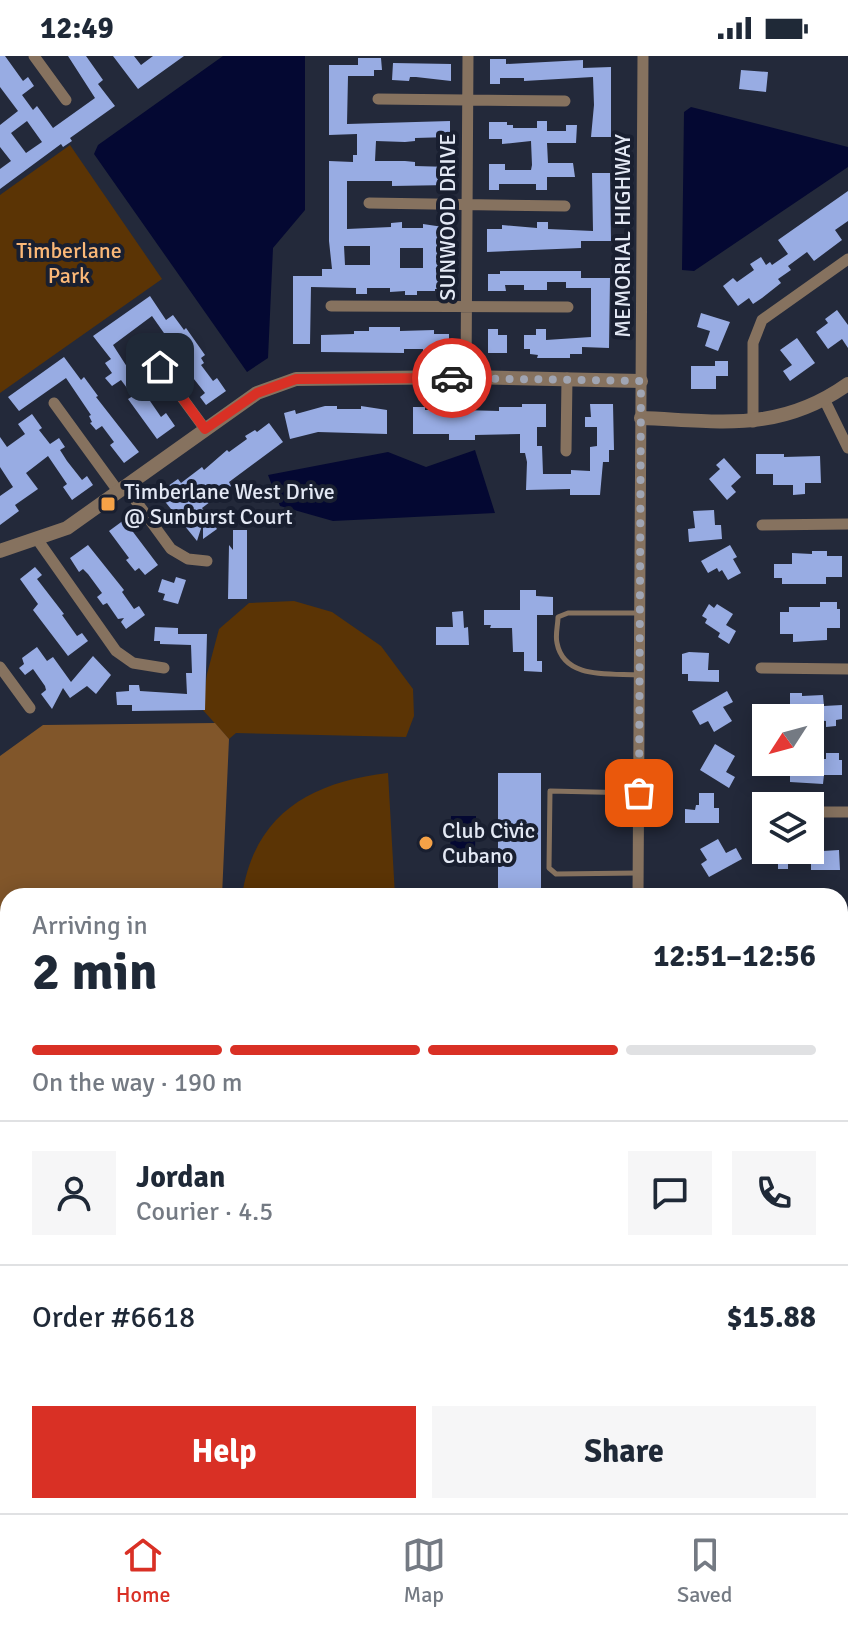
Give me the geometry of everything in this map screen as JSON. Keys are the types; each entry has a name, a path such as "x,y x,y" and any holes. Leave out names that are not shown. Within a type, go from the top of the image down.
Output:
{"street":[{"path":"34,56 66,100"},
{"name":"SUNWOOD DRIVE","path":"466,377 468,56"},
{"name":"MEMORIAL HIGHWAY","path":"638,888 643,56"},
{"path":"378,99 565,101"},
{"path":"369,203 565,206"},
{"path":"753,422 753,343 762,320 848,259"},
{"path":"331,306 568,307"},
{"path":"145,347 205,429"},
{"path":"0,551 67,528 257,393 296,379 466,377 641,381"},
{"path":"566,451 567,378"},
{"path":"641,418 753,422 825,401 848,384"},
{"path":"825,401 848,448"},
{"path":"54,403 171,549 188,559 207,561"},
{"path":"762,525 848,524"},
{"path":"37,539 116,651 133,663 164,668"},
{"path":"0,667 30,708"},
{"path":"761,668 848,669"},
{"path":"824,812 848,812"}],"lane":[{"path":"640,613 568,613 558,617 557,643 566,663 583,672 640,675"},
{"path":"638,873 556,874 549,868 550,791 639,793"}],"green space":[{"name":"Timberlane Park","path":"70,145 162,279 0,393 0,195"},
{"path":"294,601 332,612 381,646 413,689 414,716 406,737 236,733 229,739 202,709 219,629 249,603"},
{"path":"388,773 395,888 244,888 259,843 273,823 311,794 360,778"}],"shaded area":[{"path":"223,56 305,56 305,210 273,248 268,358 247,372 94,154 98,145"},
{"path":"691,107 848,147 848,167 694,271 682,270 684,112"},
{"path":"475,450 495,513 333,521 280,506 268,475 388,452 426,467"},
{"path":"215,723 229,739 222,888 0,888 0,756 43,725"},
{"path":"451,816 476,816 475,850 478,851 478,858 450,858"}],"building":[{"path":"0,56 5,56 23,81 28,77 34,86 22,95 33,110 37,106 53,128 95,98 68,56 86,56 103,80 98,84 115,106 70,138 72,141 63,147 61,144 0,189 0,169 11,161 0,147 0,125 18,111 0,87","holes":["27,121 42,142 26,153 11,133"]},
{"path":"113,56 134,56 141,65 153,56 184,56 138,89"},
{"path":"358,58 381,58 382,70 374,70 374,76 348,76 347,124 450,121 450,137 415,138 415,141 405,142 376,141 375,161 450,167 450,185 392,186 392,181 347,181 347,229 391,227 391,223 402,222 402,228 423,228 423,224 450,228 450,289 405,295 405,291 390,292 390,288 367,288 367,294 356,294 356,288 311,287 310,344 293,344 293,276 322,276 322,269 332,269 329,161 353,162 353,155 357,155 357,134 329,135 329,65 358,65","holes":["344,246 370,246 370,265 345,265","400,248 423,248 423,268 400,268"]},
{"path":"490,59 506,59 506,64 583,60 583,68 611,67 611,137 591,137 593,77 524,81 524,78 500,78 500,84 490,84"},
{"path":"393,63 451,64 451,81 416,77 410,77 409,81 392,80"},
{"path":"741,70 768,72 766,92 739,89"},
{"path":"537,121 547,121 547,131 566,131 566,125 577,125 576,143 547,143 548,163 573,163 575,177 547,177 547,190 536,190 536,184 499,184 499,190 489,190 489,164 505,164 505,170 531,170 532,165 531,141 502,144 502,139 489,139 489,122 507,122 513,128 537,128"},
{"path":"592,173 610,173 611,241 581,241 581,248 487,252 487,229 502,229 502,225 537,228 537,222 548,222 548,229 593,231"},
{"path":"848,191 848,221 835,230 842,240 814,261 807,252 788,266 791,270 778,279 781,283 762,298 753,304 749,298 738,306 723,286 733,278 737,282 754,270 750,264 761,257 766,265 770,262 772,265 788,254 778,240"},
{"path":"500,271 581,271 581,278 610,278 609,348 582,347 582,354 570,354 570,358 537,358 538,355 530,354 530,349 524,349 524,335 536,335 536,329 546,329 546,340 591,337 591,288 566,288 566,282 547,282 547,290 524,290 524,285 505,285 506,291 488,291 488,274 500,274"},
{"path":"150,296 166,320 173,315 184,330 186,328 205,355 201,358 204,363 201,365 213,381 217,378 226,391 206,405 200,397 205,393 175,355 178,353 152,316 113,345 138,384 142,380 152,393 149,394 153,400 150,401 161,417 166,413 175,426 157,439 128,399 133,396 121,380 112,386 105,378 112,373 105,363 111,359 93,336"},
{"path":"837,310 848,325 848,348 842,339 828,349 816,332 828,323 825,319"},
{"path":"701,313 730,322 718,351 705,346 710,331 697,327"},
{"path":"369,327 400,327 400,331 434,330 434,334 449,334 449,357 423,358 423,349 404,349 404,353 321,352 321,335 354,334 354,331 369,331"},
{"path":"488,329 498,329 498,335 507,335 507,353 488,353"},
{"path":"797,338 815,363 790,381 783,371 792,365 780,350"},
{"path":"64,357 81,380 84,377 139,452 124,463 110,445 114,442 102,426 96,430 90,423 91,415 66,378 19,411 8,397"},
{"path":"715,361 728,361 728,376 716,376 716,389 691,389 691,366 715,366"},
{"path":"522,404 546,404 546,427 537,427 537,446 542,446 543,474 571,474 571,470 590,471 590,447 597,446 597,427 585,427 585,417 591,417 590,404 613,404 614,450 609,450 609,462 603,462 600,495 570,495 570,489 526,490 527,462 525,453 520,453 520,434 475,435 475,440 449,440 449,434 413,434 413,407 425,407 425,410 460,407 461,410 499,411 499,407 522,407"},
{"path":"325,406 387,410 387,434 318,432 290,439 284,413 295,410 296,414"},
{"path":"32,414 50,444 59,438 65,447 60,450 67,461 82,480 87,476 93,485 72,500 63,487 67,484 48,456 26,473 38,489 15,505 19,511 0,525 0,496 13,487 0,467 0,437 7,447 25,434 18,424"},
{"path":"269,423 283,442 229,482 231,486 202,508 217,529 203,539 203,522 197,541 158,493 178,479 181,483 202,467 204,470 227,450 229,452 247,439 245,436"},
{"path":"756,454 820,456 821,483 805,483 805,494 793,495 793,485 773,485 773,474 756,474"},
{"path":"724,458 741,477 731,486 736,492 727,500 709,479 720,469 716,465"},
{"path":"714,510 715,525 721,525 722,539 689,542 688,529 695,528 693,511"},
{"path":"124,520 158,565 145,575 139,568 135,571 126,560 129,558 109,531"},
{"path":"233,530 247,530 247,599 228,599 229,545 233,550"},
{"path":"88,545 124,590 122,592 134,609 139,606 145,615 126,629 121,622 124,618 118,619 107,603 103,605 97,597 102,593 83,569 79,572 70,558"},
{"path":"730,545 741,573 728,580 717,568 708,573 701,561"},
{"path":"812,551 827,551 827,556 842,556 842,577 826,577 826,584 782,584 782,578 774,578 774,564 792,564 792,553 812,554"},
{"path":"35,567 42,575 37,579 77,636 82,633 88,641 68,656 33,610 38,604 20,579"},
{"path":"176,577 186,580 178,604 163,600 165,594 158,592 162,579 174,583"},
{"path":"520,590 536,590 536,596 553,597 553,615 537,615 537,661 542,661 542,672 524,671 524,652 513,652 512,628 484,625 484,610 520,610"},
{"path":"820,602 837,602 837,609 840,609 840,628 827,628 827,640 793,642 793,634 780,634 780,612 789,612 789,607 820,607"},
{"path":"709,604 714,608 717,604 733,614 726,625 736,631 729,644 705,623 707,619 702,616"},
{"path":"463,611 469,645 436,645 436,627 453,627 452,612"},
{"path":"155,627 178,628 178,634 207,634 205,710 132,711 132,705 117,705 116,692 129,691 129,685 139,685 140,691 187,694 186,673 192,673 191,645 154,641"},
{"path":"37,647 47,661 53,657 71,682 93,656 111,675 96,694 87,686 70,698 63,688 52,709 41,694 46,690 45,686 33,669 25,675 19,668 24,664 22,658"},
{"path":"709,653 708,670 719,670 719,682 688,681 688,674 682,674 682,654"},
{"path":"727,691 733,702 723,707 732,721 714,732 708,721 700,725 692,711"},
{"path":"790,693 823,695 824,704 790,704"},
{"path":"842,705 842,719 836,720 836,726 826,727 824,706"},
{"path":"715,744 735,756 726,772 735,777 729,788 700,770"},
{"path":"826,753 839,753 842,775 824,775"},
{"path":"498,773 541,773 541,888 498,888"},
{"path":"790,776 824,776 823,784 790,782"},
{"path":"699,793 714,793 714,808 719,808 719,823 685,823 685,809 695,810 699,805"},
{"path":"718,839 726,853 736,848 742,859 709,877 701,864 707,860 700,849"},
{"path":"839,850 840,870 811,870 811,864 824,864 824,851"},
{"path":"778,864 788,864 788,869 778,869"}],"way so far":[{"path":"452,378 641,381 639,793"}],"place":[{"name":"Timberlane West Drive @ Sunburst Court","path":"108,504"},
{"name":"Club Civic Cubano","path":"426,843"}],"route":[{"path":"160,367 205,429 257,393 296,379 452,378"}]}
